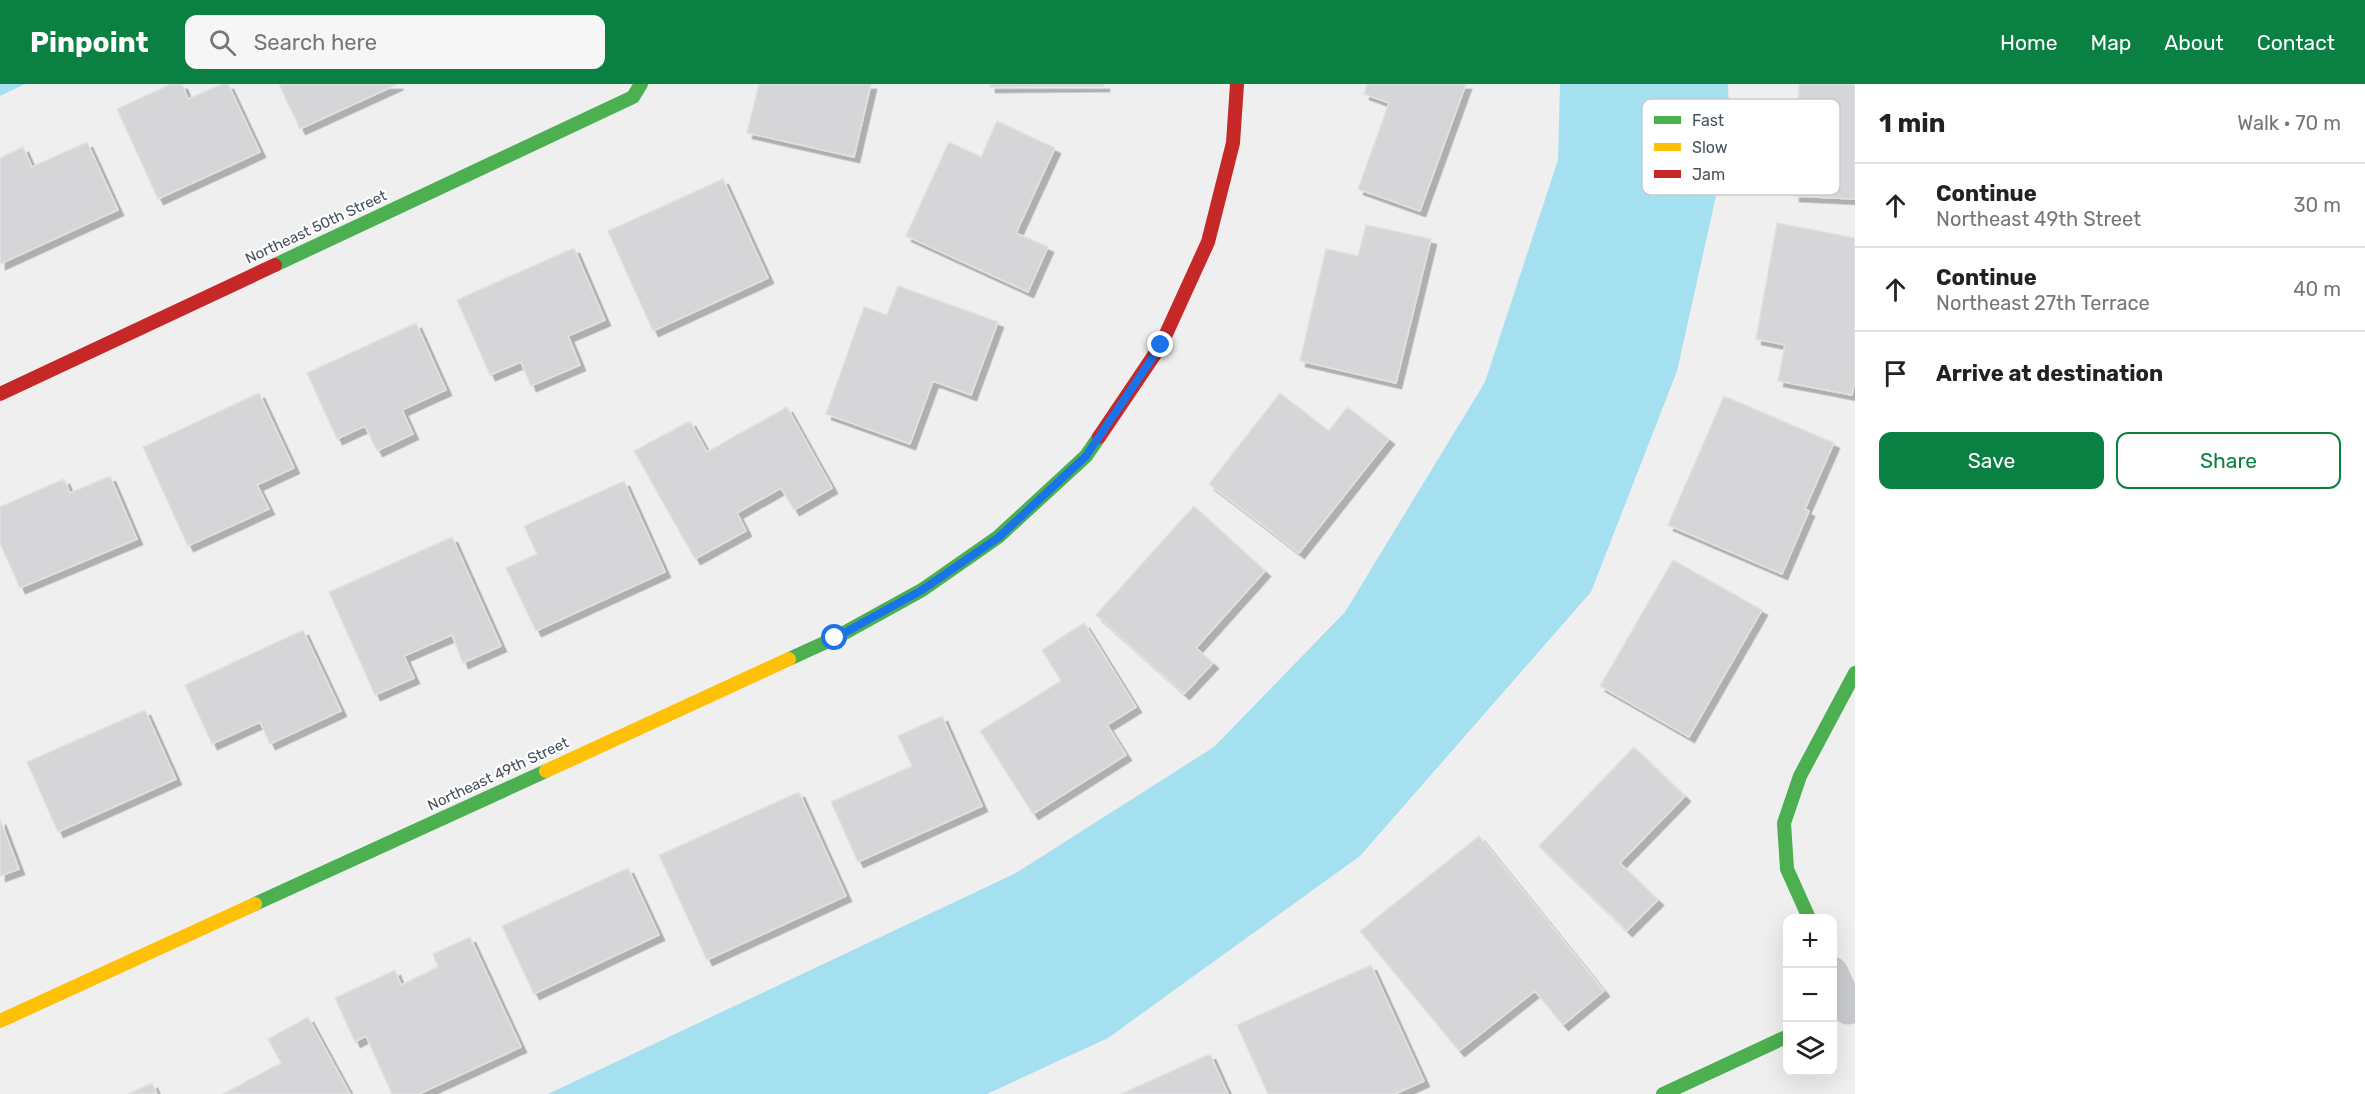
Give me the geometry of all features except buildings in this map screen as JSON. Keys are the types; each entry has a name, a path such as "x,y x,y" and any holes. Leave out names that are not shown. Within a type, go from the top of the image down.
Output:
{"street":[{"name":"Northeast 50th Street","path":"0,394 633,97 641,84"},
{"name":"Northeast 49th Street","path":"0,1021 835,638 922,590 999,537 1086,456 1161,345 1208,242 1233,143 1237,84"},
{"path":"1807,914 1787,869 1784,823 1800,776 1855,673"},
{"path":"1837,985 1845,1009"},
{"path":"1663,1094 1783,1038"}],"water":[{"path":"0,84 25,84 0,96"},
{"path":"1560,84 1728,84 1729,99 1642,99 1642,195 1716,195 1677,371 1591,592 1360,856 1108,1038 987,1094 548,1094 1016,873 1214,747 1345,612 1485,382 1558,160"}],"traffic: fast":[{"path":"275,265 633,97 641,84"},
{"path":"789,659 835,638 922,590 998,537 1086,456 1099,437"},
{"path":"1807,914 1787,869 1784,823 1800,776 1855,673"},
{"path":"255,904 546,771"},
{"path":"1663,1094 1783,1038"}],"traffic: slow":[{"path":"546,771 789,659"},
{"path":"0,1021 255,904"}],"traffic: jam":[{"path":"1099,437 1161,345 1208,242 1233,143 1237,84"},
{"path":"0,394 275,265"}],"route":[{"path":"835,638 922,590 999,537 1086,456 1161,345"}]}
